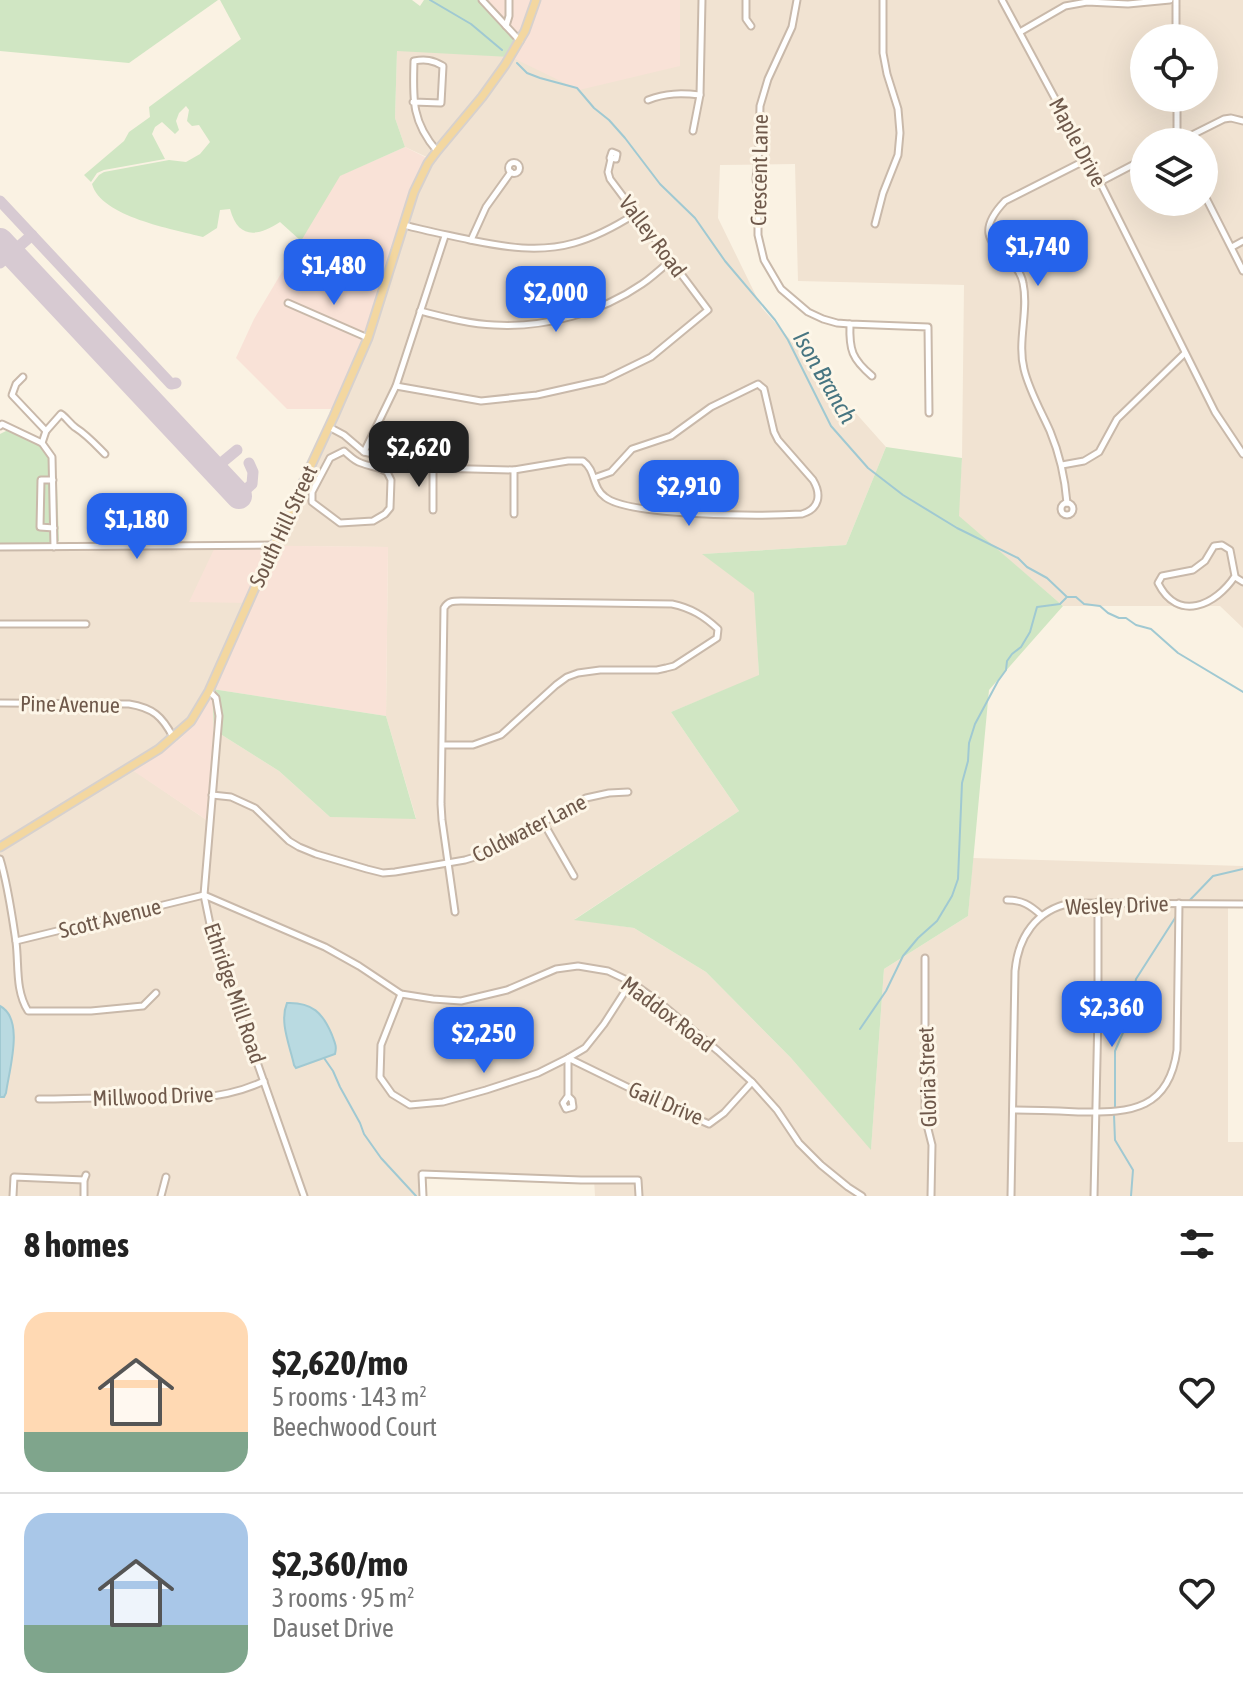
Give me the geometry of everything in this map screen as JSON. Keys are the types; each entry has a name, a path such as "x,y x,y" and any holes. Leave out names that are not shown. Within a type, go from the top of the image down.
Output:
{"main road":[{"name":"South Hill Street","path":"0,847 103,785 174,738 191,721 209,691 368,338 414,192 428,163 493,83 520,41 536,0"}],"street":[{"path":"482,0 520,41"},
{"path":"506,26 509,0"},
{"path":"693,131 700,95 702,0"},
{"path":"746,0 746,19 751,26"},
{"name":"Crescent Lane","path":"797,0 792,27 768,79 760,106 756,179 760,248 773,278 794,302 808,312 837,323 928,327 929,413"},
{"path":"875,224 898,155 900,133 898,109 883,53 883,0"},
{"name":"Maple Drive","path":"1002,0 1100,182 1215,412 1243,454"},
{"path":"1020,32 1071,0"},
{"path":"1065,6 1087,2 1128,4 1170,0"},
{"path":"1176,0 1176,24"},
{"path":"413,102 441,103 443,66 436,61 414,61 413,102 421,128 437,151"},
{"path":"648,100 663,94 700,95"},
{"path":"1206,128 1224,119 1243,121"},
{"name":"Valley Road","path":"396,386 481,401 537,395 604,380 651,357 708,310 610,179 611,159"},
{"path":"1067,503 1062,465 1023,368 1023,282 1015,266 997,250 990,237 990,223 1005,201 1088,159"},
{"path":"1100,182 1130,166"},
{"path":"471,240 486,207 511,172"},
{"path":"404,225 493,246 547,249 605,232 635,214"},
{"path":"1216,216 1243,271"},
{"path":"364,452 396,386 445,236"},
{"path":"1232,247 1243,241"},
{"path":"420,311 495,325 545,322 614,300 643,283 671,260"},
{"path":"288,303 368,338"},
{"path":"850,324 851,350 861,367 872,376"},
{"path":"1062,465 1084,461 1099,452 1117,419 1185,353"},
{"path":"23,377 12,395 46,431"},
{"path":"329,427 364,452 433,468 514,470 577,460 588,464 594,478 601,494 607,499 632,507 671,513 806,513 816,505 818,496 813,480 778,440 764,389 760,385 721,401 665,439 628,451 611,472 594,478"},
{"path":"42,443 46,431 61,414 105,454"},
{"path":"1,424 42,443 52,457 54,547"},
{"path":"344,451 362,464 371,464 387,472 391,480 390,508 373,521 340,523 312,502 312,492 330,458 344,451"},
{"path":"433,468 433,510"},
{"path":"514,470 514,514"},
{"path":"53,480 41,480 40,527 54,528"},
{"path":"302,486 312,492"},
{"path":"0,547 274,545"},
{"path":"1235,577 1215,598 1186,607 1172,602 1158,583 1162,576 1193,570 1205,561 1214,546 1222,545 1230,550 1235,577 1243,582"},
{"path":"442,745 473,745 501,735 556,685 578,673 657,670 674,666 717,638 718,629 701,615 672,604 452,601 446,604 444,608 442,745 442,820 455,912"},
{"path":"0,624 86,624"},
{"name":"Ethridge Mill Road","path":"209,691 216,698 219,716 204,895 212,934 304,1196"},
{"name":"Pine Avenue","path":"0,703 129,704 147,707 166,722 174,738"},
{"name":"Coldwater Lane","path":"212,795 231,797 255,808 289,841 316,854 383,873 479,857 595,795 628,792"},
{"path":"543,822 574,876"},
{"path":"0,859 16,941 19,992 28,1011 125,1009 143,1006 156,993"},
{"name":"Scott Avenue","path":"16,941 204,895"},
{"name":"Maddox Road","path":"204,895 325,947 401,994 461,1001 507,990 556,969 578,966 608,971 631,982 659,1002 752,1082 777,1110 799,1143 821,1165 862,1196"},
{"path":"1007,900 1021,901 1041,915"},
{"path":"1094,1196 1098,902"},
{"path":"1013,1110 1124,1112 1144,1104 1160,1091 1173,1070 1177,1050 1179,903"},
{"name":"Wesley Drive","path":"1011,1196 1017,957 1024,935 1041,915 1063,904 1243,904"},
{"name":"Gloria Street","path":"925,958 925,1117 932,1145 931,1196"},
{"path":"401,994 381,1045 380,1077 392,1094 410,1105 443,1102 486,1090 538,1073 568,1058 585,1048 631,982"},
{"path":"568,1058 568,1096"},
{"name":"Gail Drive","path":"568,1058 709,1124 724,1113 752,1082"},
{"name":"Millwood Drive","path":"39,1099 184,1099 220,1095 250,1088 264,1081"},
{"path":"423,1196 422,1174 638,1180 639,1196"},
{"path":"13,1196 14,1177 85,1178 84,1196"},
{"path":"161,1196 166,1177"}],"shaded area":[{"path":"482,0 680,0 680,66 579,90 511,57"},
{"path":"680,0 1243,0 1243,628 1220,606 1063,606 958,516 962,458 964,285 798,281 795,164 720,165 718,218 762,308 886,447 846,545 703,554 755,593 759,676 671,712 739,811 575,919 634,928 706,972 791,1058 871,1149 884,969 968,916 973,858 1243,866 1243,903 1228,903 1228,1142 1243,1142 1243,1196 595,1196 594,1179 426,1178 425,1196 0,1196 0,544 216,545 249,602 201,714 179,740 133,770 208,821 214,730 279,771 330,817 416,818 386,716 388,547 273,546 336,409 431,159 405,147 395,118 397,50 680,66"},
{"path":"405,147 431,160 418,181 368,333 336,409 287,409 236,358 254,319 339,176"},
{"path":"216,545 388,547 386,716 212,689 214,718 208,821 132,770 179,740 201,714 249,603 189,602"}],"green space":[{"path":"0,0 218,0 129,63 0,51"},
{"path":"220,0 412,0 420,6 424,0 482,0 518,43 511,57 397,51 395,118 405,147 340,176 301,241 280,222 264,231 243,230 230,209 220,210 217,228 203,237 123,213 98,195 92,184 104,172 169,160 186,162 200,154 210,142 199,125 192,126 187,121 189,110 186,106 179,113 176,121 179,130 175,134 162,122 152,134 165,159 104,170 97,173 91,182 84,175 124,141 129,132 150,117 149,107 241,39"},
{"path":"8,430 49,453 57,485 59,541 55,543 0,544 0,434"},
{"path":"886,447 962,458 959,516 1063,606 989,690 968,916 884,969 871,1150 791,1058 706,972 634,928 574,920 739,811 671,712 759,675 754,593 702,554 846,545"},
{"path":"212,689 386,716 416,819 330,817 279,771 214,730"}],"water":[{"path":"287,1003 303,1004 316,1010 329,1027 336,1047 335,1054 296,1068 285,1026"},
{"path":"0,1006 8,1013 14,1033 4,1097 0,1097"}],"waterway":[{"name":"Ison Branch","path":"430,0 471,24 502,50"},
{"name":"Ison Branch","path":"517,63 527,73 577,88 625,138 660,184 695,218 725,261 775,320 831,426 868,468 903,495 957,528 1018,558 1047,578 1067,597 1100,606 1119,618 1151,629 1178,653 1243,692"},
{"path":"860,1029 886,991 903,956 937,921 952,896 958,879 962,783 975,724 1006,670 1007,661 1030,632 1037,607 1060,604 1066,598"},
{"path":"1189,901 1213,876 1243,869"},
{"path":"1115,1108 1115,1051 1129,1019 1136,979 1177,915"},
{"path":"324,1058 364,1134 416,1196"},
{"path":"1114,1115 1115,1140 1133,1170 1131,1196"}],"taxiway":[{"path":"0,201 171,384 176,383"},
{"path":"0,263 32,235"},
{"path":"214,469 237,450"},
{"path":"239,496 252,484 253,472 249,463"}],"runway":[{"path":"0,241 239,496"}]}
